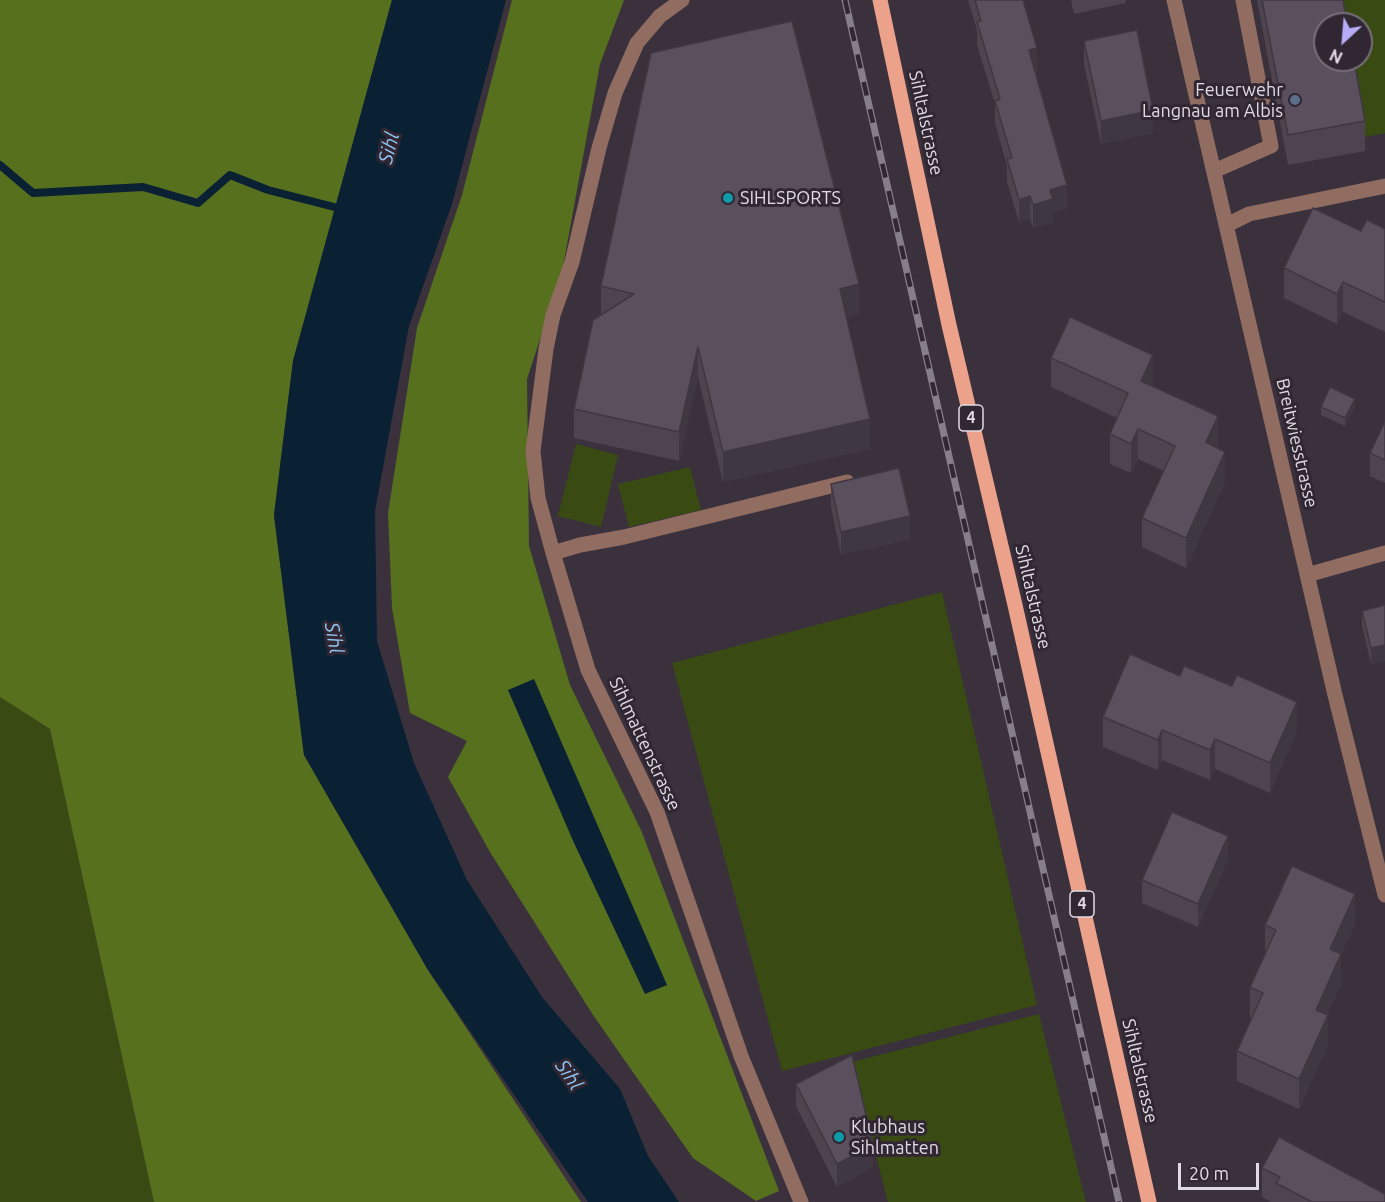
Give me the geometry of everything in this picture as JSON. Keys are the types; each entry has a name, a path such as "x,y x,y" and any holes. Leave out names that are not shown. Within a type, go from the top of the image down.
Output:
{"main road":[{"name":"Sihltalstrasse","path":"880,0 950,325 1149,1202"}],"street":[{"name":"Sihlmattenstrasse","path":"682,0 660,16 637,43 615,93 599,148 572,262 553,315 546,349 533,451 538,498 588,670 657,812 741,1056 801,1202"},
{"name":"Breitwiesstrasse","path":"1174,0 1307,575 1385,895"},
{"path":"1214,171 1271,146 1243,0"},
{"path":"1227,225 1249,214 1385,186"},
{"path":"553,554 580,545 624,537 847,482"},
{"path":"1307,575 1385,553"}],"green space":[{"path":"0,0 392,0 293,361 274,515 304,755 428,970 581,1202 154,1202 50,729 0,697"},
{"path":"512,0 624,0 600,64 562,272 527,379 529,546 570,685 641,830 779,1191 756,1201 693,1158 593,1015 490,852 448,777 467,741 410,713 392,608 388,513 417,328 462,195"},
{"path":"1269,0 1385,0 1385,133 1300,150"},
{"path":"576,444 618,455 601,527 558,516"},
{"path":"690,467 701,510 629,527 618,484"},
{"path":"942,592 1037,1005 782,1071 672,663"},
{"path":"0,697 50,729 154,1202 0,1202"},
{"path":"1039,1014 1086,1202 888,1202 852,1062"}],"water":[{"name":"Sihl","path":"392,0 506,0 452,204 409,326 375,511 377,641 414,763 467,880 542,997 620,1089 648,1156 679,1202 588,1202 428,970 304,755 274,515 293,361"},
{"path":"534,679 667,985 645,994 574,843 508,690"}],"building":[{"path":"975,0 1023,0 1037,48 1029,50 1067,185 1050,190 1053,199 1033,205 1030,196 1019,200 1007,159 1012,158 995,101 1000,99 977,22 981,21"},
{"path":"1262,0 1343,0 1345,12 1313,12 1313,72 1356,72 1365,121 1288,135"},
{"name":"SIHLSPORTS","path":"792,21 859,284 840,289 870,419 723,452 698,347 679,432 574,409 593,320 634,294 601,286 651,53"},
{"path":"1137,30 1153,110 1101,121 1084,41"},
{"path":"1313,208 1361,231 1367,220 1385,229 1385,302 1343,282 1337,294 1284,268"},
{"path":"1070,317 1153,355 1141,381 1218,416 1206,442 1225,452 1186,538 1142,518 1175,446 1138,429 1131,444 1110,434 1128,393 1051,358"},
{"path":"1330,387 1355,399 1345,418 1321,407"},
{"path":"1385,421 1385,460 1370,453"},
{"path":"899,468 910,516 841,532 831,484"},
{"path":"1385,605 1385,645 1371,648 1362,611"},
{"path":"1130,654 1180,676 1184,666 1232,686 1237,675 1297,702 1270,763 1215,739 1210,750 1162,730 1158,740 1103,717"},
{"path":"1172,812 1228,836 1198,904 1142,880"},
{"path":"1292,866 1355,894 1330,949 1341,954 1316,1010 1328,1015 1299,1079 1237,1051 1263,993 1250,987 1276,930 1265,925"},
{"name":"Klubhaus Sihlmatten","path":"852,1055 873,1145 837,1164 796,1084"},
{"path":"1279,1137 1385,1194 1385,1202 1312,1202 1276,1183 1280,1177 1262,1168"}],"waterway":[{"path":"0,165 33,193 143,187 198,203 230,175 268,190 346,210"}],"railway":[{"path":"845,0 1119,1202"}],"place":[{"name":"Feuerwehr Langnau am Albis","path":"1295,100"},
{"name":"SIHLSPORTS","path":"728,198"},
{"name":"Klubhaus Sihlmatten","path":"839,1137"}]}
